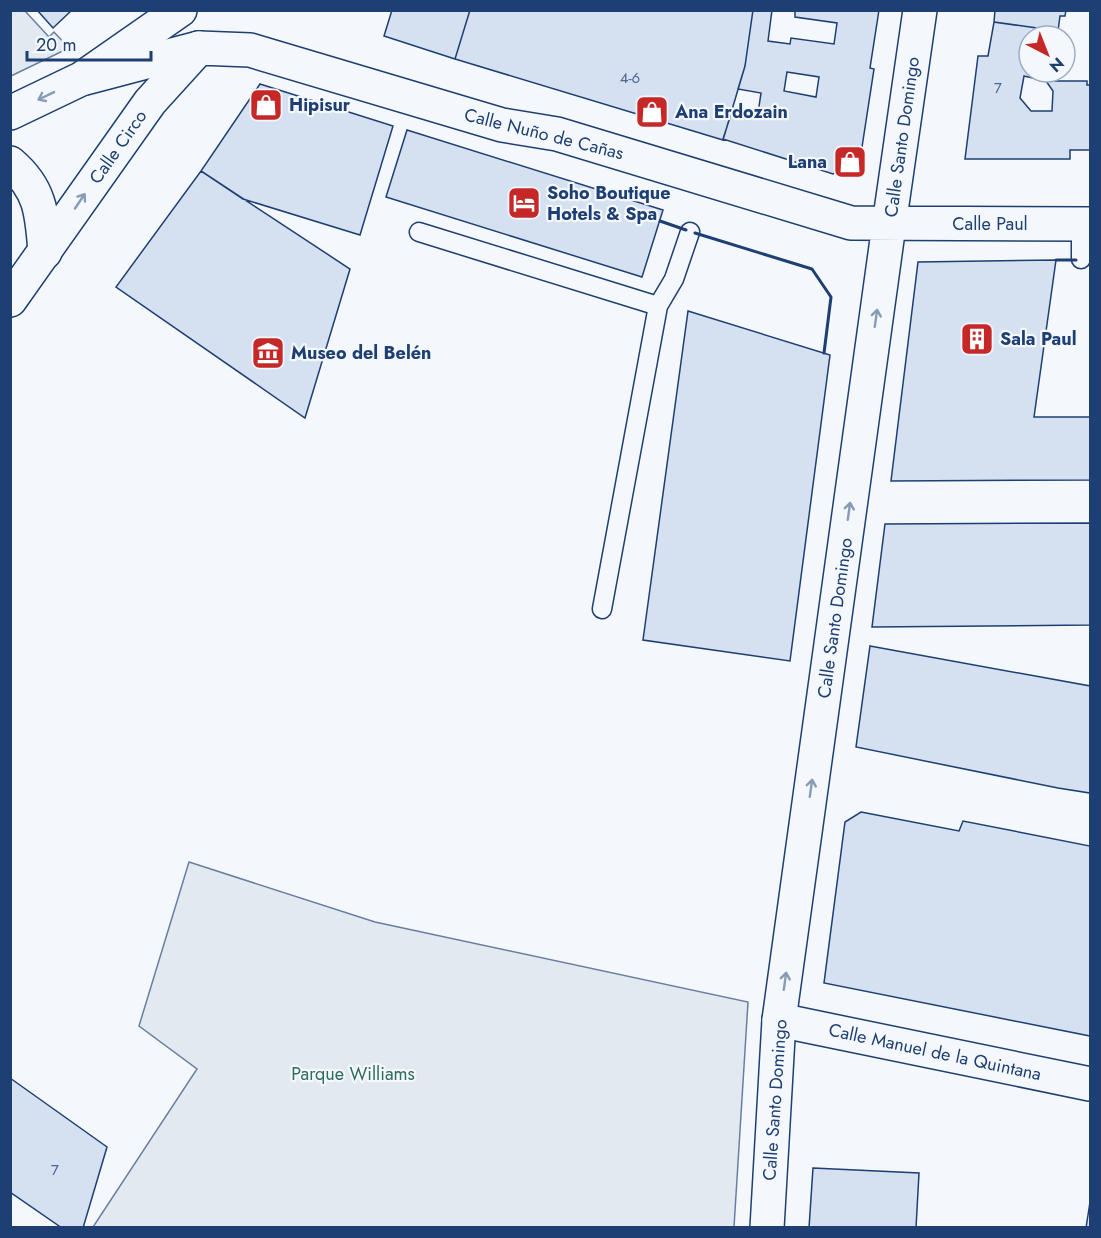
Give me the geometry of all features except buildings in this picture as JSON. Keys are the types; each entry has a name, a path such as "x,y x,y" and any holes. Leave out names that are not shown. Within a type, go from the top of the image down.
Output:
{"street":[{"path":"10,113 81,79 180,10"},
{"name":"Calle Santo Domingo","path":"767,1227 779,1020 920,10"},
{"name":"Calle Nuño de Cañas","path":"81,79 199,48 250,50 502,126 557,134 851,223 889,225"},
{"name":"Calle Circo","path":"10,300 150,102 199,48"},
{"path":"10,163 33,188 41,208 45,252"},
{"name":"Calle Paul","path":"889,225 1086,224"},
{"name":"Calle Manuel de la Quintana","path":"779,1020 1090,1084"}],"lane":[{"path":"1081,260 1086,224"},
{"path":"419,231 658,306"},
{"path":"602,609 658,306 674,279 690,232"}],"green space":[{"path":"11,11 25,11 49,37 54,32 69,48 11,76"},
{"name":"Parque Williams","path":"189,862 375,922 748,1002 734,1227 93,1227 197,1069 139,1026"}],"wall":[{"path":"660,221 686,230"},
{"path":"695,233 812,269 831,297 824,353"},
{"path":"1056,260 1076,260"}],"place":[{"name":"Hipisur","path":"266,105"},
{"name":"Ana Erdozain","path":"652,112"},
{"name":"Lana","path":"850,162"},
{"name":"Soho Boutique Hotels & Spa","path":"524,203"},
{"name":"Sala Paul","path":"977,339"},
{"name":"Museo del Belén","path":"268,353"}]}
